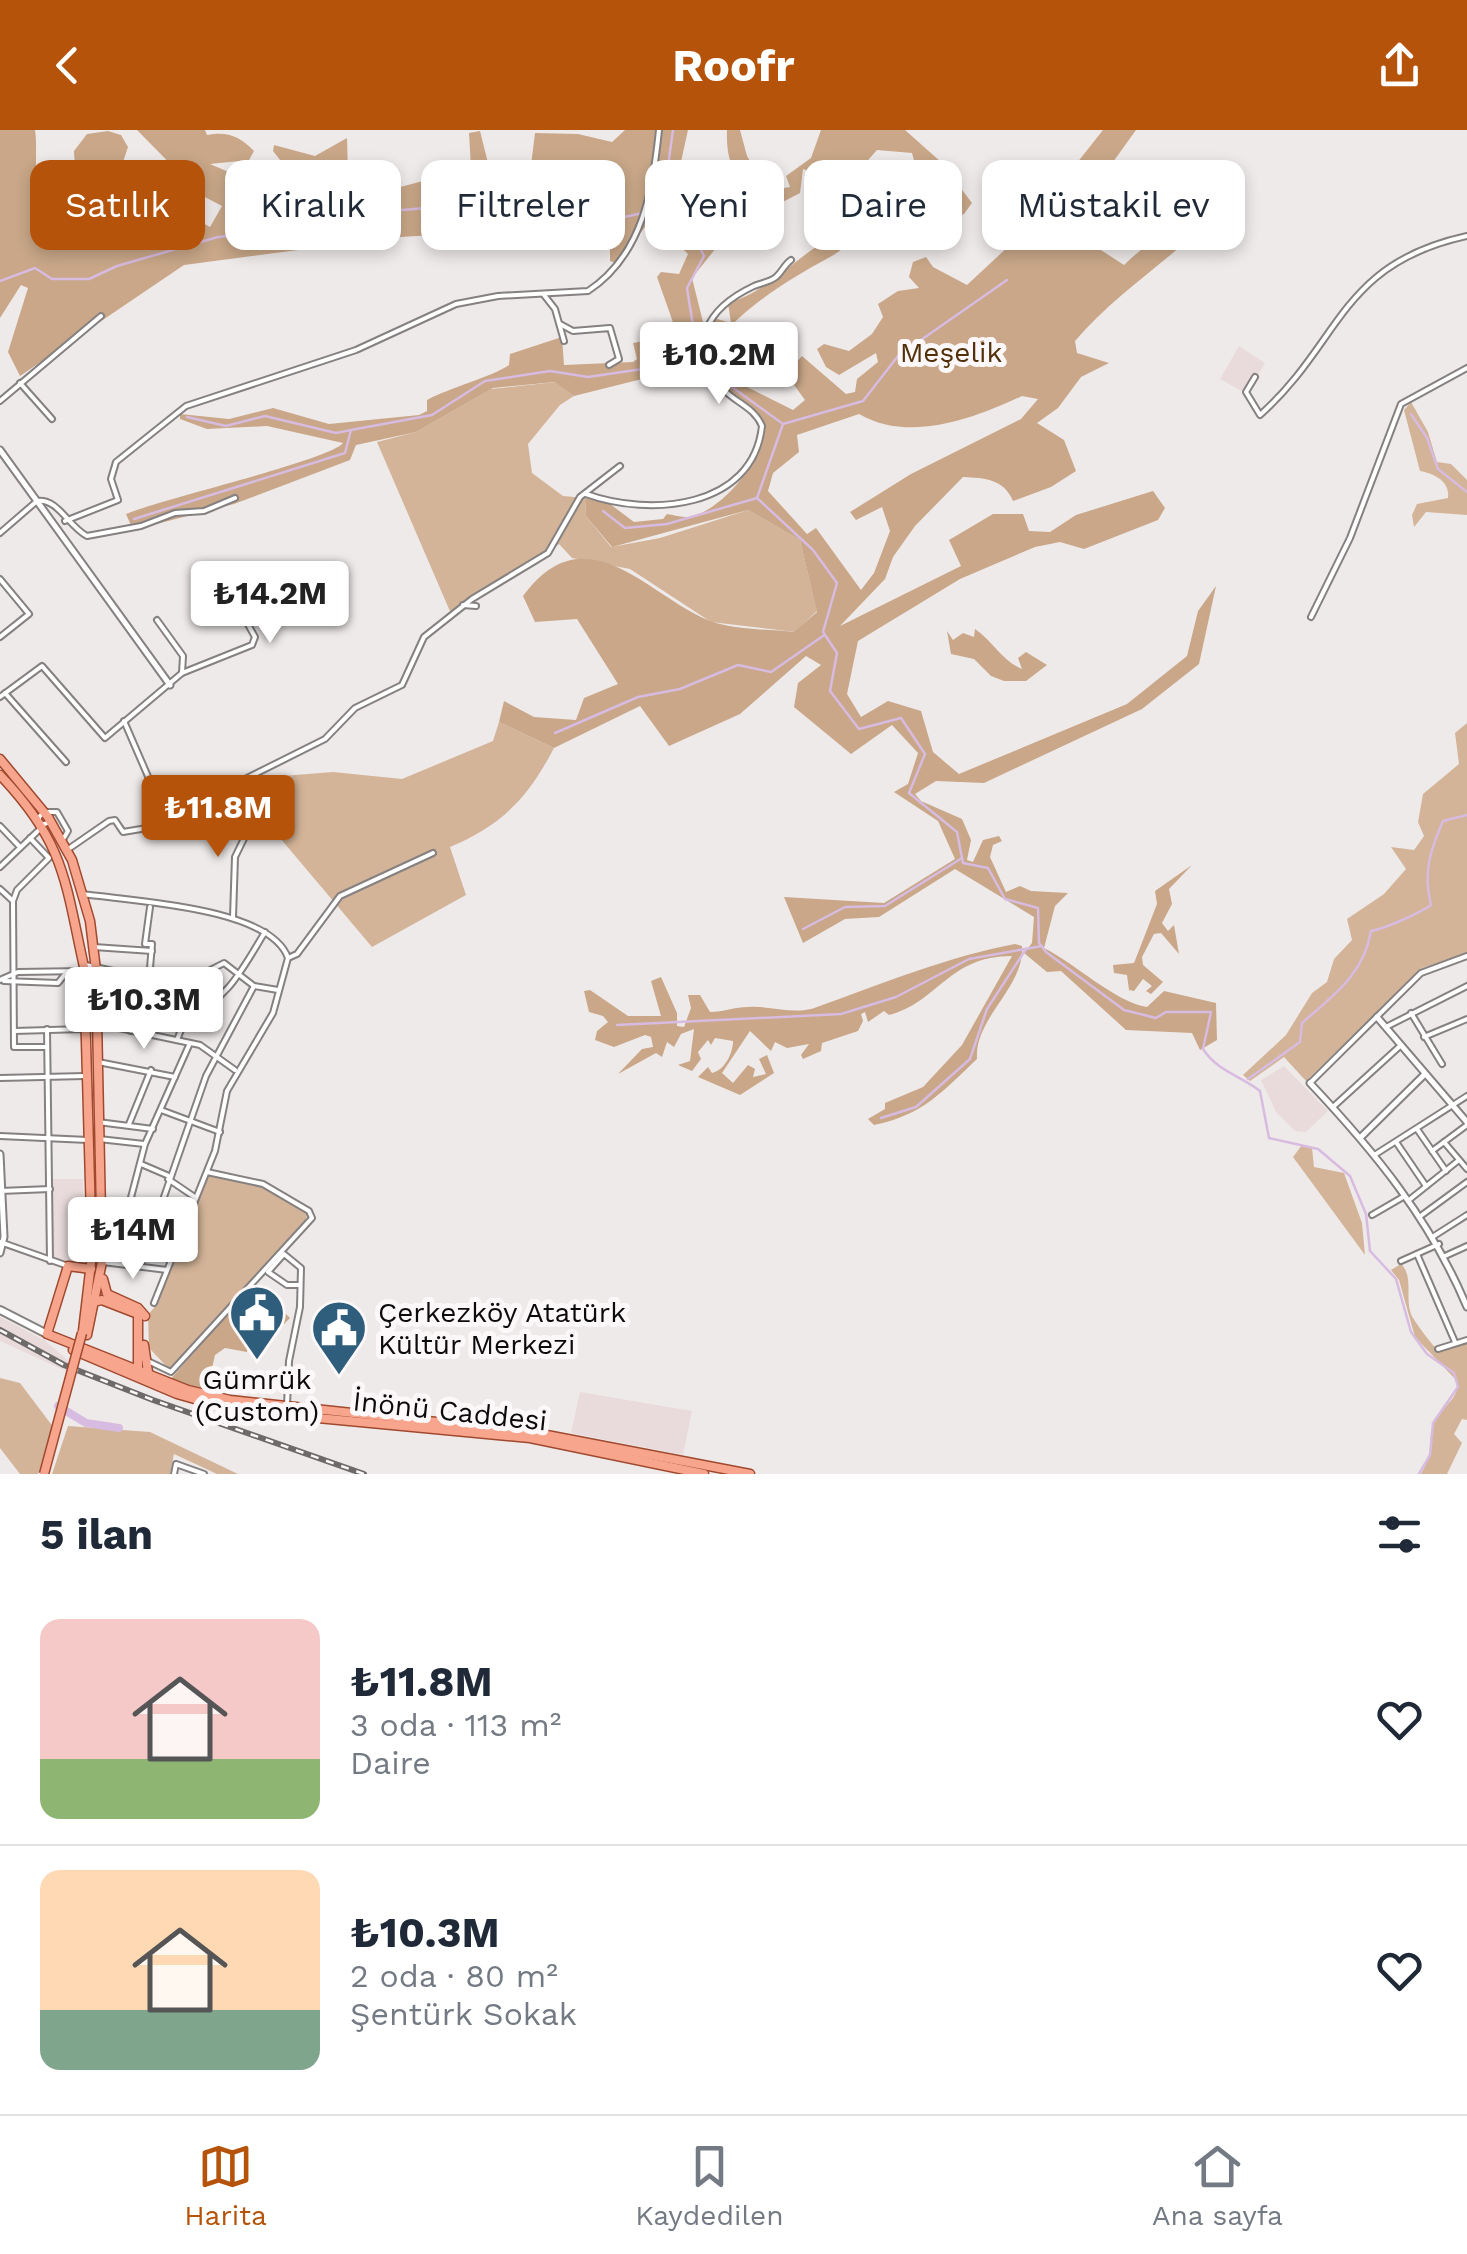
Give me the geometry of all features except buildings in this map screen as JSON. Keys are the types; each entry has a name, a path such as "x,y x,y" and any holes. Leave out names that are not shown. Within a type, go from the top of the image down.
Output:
{"main road":[{"path":"0,759 44,820 79,924 84,969 91,1269 84,1334"},
{"path":"0,775 62,841 83,894 96,970 105,1292 143,1312 146,1360 142,1374"},
{"path":"45,1474 102,1263"},
{"path":"0,1310 47,1334 68,1266 91,1269"},
{"path":"94,1302 102,1300 138,1314 142,1374"},
{"name":"İnönü Caddesi","path":"47,1334 80,1351 233,1410 530,1432 750,1474"},
{"name":"İnönü Caddesi","path":"142,1374 202,1394 287,1410 530,1438 704,1474"}],"street":[{"path":"66,521 118,500 111,479 116,462 186,406 356,350 456,304 498,296 588,291 600,283 642,225 659,156 659,130"},
{"path":"1255,377 1246,392 1260,415 1284,394 1354,298 1376,276 1424,246 1467,236"},
{"path":"585,494 634,503 708,497 733,485 751,465 760,444 760,419 722,388 702,354 701,336 719,311 752,286 776,277 791,260"},
{"path":"553,294 553,306"},
{"path":"553,294 564,341"},
{"path":"544,295 558,317"},
{"path":"0,402 101,316"},
{"path":"560,324 574,332 610,328 619,358 609,365"},
{"path":"1311,617 1350,538 1400,404 1467,368"},
{"path":"20,384 52,419"},
{"path":"0,450 170,685"},
{"path":"67,850 109,821 115,820 123,832 131,833 325,739 355,708 402,685 424,637 463,605 548,553 585,494 620,466"},
{"path":"0,533 37,501 53,502 66,521 87,536 141,526 175,513 204,511 235,498"},
{"path":"66,762 2,695 42,666 106,738 182,673 252,644 255,637 219,572"},
{"path":"0,579 29,614 0,637"},
{"path":"463,605 476,606"},
{"path":"157,620 183,656 182,673"},
{"path":"124,721 166,818"},
{"path":"233,918 235,857 254,816"},
{"path":"0,866 44,820"},
{"path":"0,826 20,847"},
{"path":"30,838 49,858 17,890 13,902 14,1047 48,1047"},
{"path":"288,958 297,954 340,896 433,853"},
{"path":"0,889 13,902"},
{"path":"83,894 233,918 265,932 284,946 288,958 258,1041 235,1070 220,1132 154,1303"},
{"path":"149,980 152,944 146,944 150,905"},
{"path":"176,1040 186,1017 209,1008 240,976 265,932"},
{"path":"94,947 152,951"},
{"path":"1467,956 1421,973 1310,1083 1376,1154 1422,1215 1467,1308"},
{"path":"2,981 84,969 90,975 96,970 172,984 190,981 224,963 254,986 278,990"},
{"path":"14,978 58,983 66,973"},
{"path":"131,1031 138,978"},
{"path":"172,984 186,1017"},
{"path":"140,1266 156,1211 217,1055 254,986"},
{"path":"1386,1027 1467,986"},
{"path":"1411,1013 1442,1064"},
{"path":"1377,1017 1467,1123 1432,1152"},
{"path":"1424,1037 1467,1019"},
{"path":"97,1024 190,1043 217,1055 235,1070"},
{"path":"47,1029 50,1262"},
{"path":"14,1030 84,1029"},
{"path":"128,1205 145,1144 190,1043"},
{"path":"1334,1108 1401,1046"},
{"path":"98,1062 175,1078"},
{"path":"129,1124 151,1070"},
{"path":"1361,1137 1424,1074"},
{"path":"0,1078 86,1076"},
{"path":"1376,1154 1467,1096"},
{"path":"161,1110 220,1132"},
{"path":"98,1122 153,1129"},
{"path":"1416,1128 1446,1171"},
{"path":"0,1136 88,1140"},
{"path":"99,1139 145,1144"},
{"path":"1396,1142 1426,1186"},
{"path":"1443,1142 1467,1168"},
{"path":"0,1154 0,1254"},
{"path":"1372,1215 1408,1198 1460,1160"},
{"path":"140,1164 169,1178 196,1198"},
{"path":"146,1360 171,1372 312,1218 309,1211 263,1184 206,1172"},
{"path":"1422,1215 1467,1182"},
{"path":"1,1191 51,1189"},
{"path":"101,1204 156,1211"},
{"path":"1434,1236 1467,1215"},
{"path":"106,1232 148,1234"},
{"path":"1,1243 68,1266"},
{"path":"1400,1262 1438,1244"},
{"path":"1445,1256 1466,1248"},
{"path":"287,1410 301,1268 284,1254 268,1272 286,1285 299,1284"},
{"path":"1417,1254 1455,1342"},
{"path":"102,1263 168,1270"},
{"path":"1438,1349 1467,1340"},
{"path":"174,1474 176,1464 182,1463 204,1474"}],"shaded area":[{"path":"1239,346 1265,363 1247,394 1220,379"},
{"path":"556,382 574,396 560,405 528,444 532,473 563,496 585,498 586,516 611,547 660,538 748,510 800,540 817,611 795,632 711,622 630,569 572,558 559,544 452,616 377,442 416,432 491,389"},
{"path":"1411,402 1428,432 1437,462 1451,464 1467,480 1467,515 1426,512 1414,527 1412,515 1417,504 1448,498 1448,492 1440,479 1420,471 1404,410"},
{"path":"499,722 554,748 512,808 485,829 450,847 466,895 372,947 231,780 333,772 402,779 493,741"},
{"path":"1467,723 1467,954 1422,968 1306,1081 1284,1057 1250,1081 1243,1075 1286,1035 1312,993 1327,982 1334,959 1352,940 1347,919 1384,894 1406,869 1391,847 1414,850 1424,836 1418,822 1423,794 1459,764 1455,733"},
{"path":"1284,1066 1328,1111 1306,1132 1295,1131 1276,1112 1261,1080"},
{"path":"1302,1145 1312,1148 1314,1167 1344,1173 1362,1223 1365,1255 1293,1157"},
{"path":"208,1175 263,1186 308,1213 304,1224 170,1370 149,1348 148,1315 157,1304"},
{"path":"53,1179 83,1179 84,1264 53,1258"},
{"path":"1401,1264 1407,1276 1413,1318 1439,1352 1467,1342 1467,1420 1462,1419 1454,1434 1462,1443 1447,1474 1421,1474 1433,1425 1455,1395 1458,1382 1415,1337 1399,1280 1391,1270"},
{"path":"0,1317 44,1340 70,1362 68,1372 0,1341"},
{"path":"0,1378 20,1383 54,1428 38,1474 20,1474 0,1448"},
{"path":"580,1392 692,1411 683,1455 571,1433"},
{"path":"68,1426 150,1432 238,1474 217,1474 174,1454 170,1474 52,1474"}],"green space":[{"name":"Meşelik","path":"0,130 35,130 36,160 30,160 30,250 205,250 205,224 210,227 222,206 205,197 205,160 167,160 137,130 205,130 207,135 238,138 254,151 249,160 210,164 225,170 225,250 298,250 184,265 20,376 8,352 28,288 21,285 0,318"},
{"name":"Meşelik","path":"625,130 688,130 681,160 645,160 645,227 618,264 610,261 610,250 625,250 625,160 532,160 535,133 578,134 612,142"},
{"name":"Meşelik","path":"727,130 740,130 749,160 731,160"},
{"name":"Meşelik","path":"821,130 905,130 939,160 914,160 912,153 877,150 868,160 808,160"},
{"name":"Meşelik","path":"1103,130 1136,130 1114,160 1079,160"},
{"name":"Meşelik","path":"108,131 121,135 128,147 124,160 75,160 74,151 87,134"},
{"name":"Meşelik","path":"480,131 487,160 471,160 469,133"},
{"name":"Meşelik","path":"347,138 348,160 280,160 273,151 274,145 315,156"},
{"name":"Meşelik","path":"804,163 800,193 784,201 784,188 790,187 786,176"},
{"name":"Meşelik","path":"421,181 421,236 401,237 401,187"},
{"name":"Meşelik","path":"962,190 972,203 962,215"},
{"name":"Meşelik","path":"684,250 714,250 692,278 705,330 714,318 731,323 728,303 753,293 812,250 841,250 770,293 719,339 741,384 793,410 805,400 786,374 802,356 846,394 855,392 857,379 878,362 876,353 839,375 826,367 817,349 824,344 849,351 872,334 883,317 878,304 898,291 919,288 909,277 913,262 926,257 933,267 967,285 1005,250 1101,250 1124,265 1141,250 1176,250 1106,309 1075,341 1077,353 1109,363 1081,377 1058,408 1037,423 1064,440 1076,471 1051,487 1013,501 999,484 963,477 915,526 893,557 885,579 840,626 961,566 949,540 993,514 1023,514 1029,531 1050,532 1076,515 1153,491 1165,508 1158,520 1084,549 1060,542 1035,547 960,579 858,641 847,694 861,717 888,701 921,711 933,752 959,774 1127,704 1187,656 1198,611 1216,586 1199,664 1142,709 984,783 936,781 915,794 921,801 962,819 971,840 967,860 973,862 983,840 999,836 1002,841 993,845 990,857 1006,892 1020,886 1031,891 1068,893 1055,906 1044,948 1135,1004 1147,1007 1164,991 1216,1003 1217,1040 1200,1050 1192,1033 1126,1030 1061,971 1047,972 1024,953 1032,943 1034,917 955,869 879,917 845,919 803,943 784,897 884,903 955,859 938,821 894,792 908,784 918,753 892,725 851,754 794,707 798,683 821,665 806,656 740,714 669,746 640,706 554,748 499,722 504,701 534,717 576,720 584,698 618,684 577,619 535,622 523,596 547,571 570,560 594,560 617,567 687,609 730,626 794,632 817,612 800,540 748,510 612,547 586,516 585,498 610,504 634,522 663,519 667,514 691,517 717,503 742,478 759,448 760,419 723,388 702,354 670,372 574,396 555,382 493,388 416,432 356,445 350,460 234,504 133,530 126,514 309,459 343,443 267,426 207,429 180,419 180,414 229,419 273,408 329,424 419,415 427,411 427,400 509,365 510,354 562,337 564,365 633,362 637,359 633,343 650,340 656,354 668,346 675,328 657,277 661,272 679,274 688,254","holes":["1022,396 1038,399 1021,419 911,474 850,512 856,520 882,507 890,531 874,573 861,590 816,528 807,534 768,491 773,473 799,452 797,435 859,414 899,427 920,427 983,413"]},
{"path":"975,629 1022,669 1018,658 1026,652 1047,665 1026,681 1004,681 991,676 974,659 951,654 947,631 953,640 963,633 974,637"},
{"path":"1192,865 1169,889 1172,904 1162,923 1168,931 1174,925 1179,954 1161,933 1154,934 1142,957 1143,965 1163,982 1151,994 1146,991 1152,986 1143,979 1134,991 1129,990 1127,975 1114,973 1113,965 1134,963 1157,904 1155,891"},
{"path":"1015,944 1022,946 1021,961 983,1030 977,1059 919,1108 874,1125 868,1119 885,1109 885,1103 923,1087 962,1045 1012,956 973,963 906,1009 889,1015 884,1011 868,1022 865,1012 861,1014 863,1021 858,1031 822,1043 821,1051 803,1059 801,1055 809,1044 787,1048 775,1042 771,1051 750,1031 722,1073 733,1083 748,1065 755,1069 753,1077 766,1074 759,1059 767,1055 774,1073 740,1095 698,1077 708,1067 712,1073 724,1065 733,1041 715,1038 711,1045 708,1040 698,1052 701,1059 692,1071 678,1065 690,1061 694,1029 681,1034 674,1047 667,1042 662,1057 656,1053 618,1074 642,1049 653,1047 651,1037 645,1035 614,1047 595,1040 597,1031 608,1022 589,1012 584,991 590,990 628,1016 661,1016 651,981 661,977 677,1013 677,1026 684,1027 691,1008 688,995 700,995 710,1012 748,1007 809,1010 940,963"},
{"path":"254,1283 290,1318 284,1324 253,1320 247,1352 225,1348 215,1355 207,1390 170,1380"}],"waterway":[{"path":"673,130 662,209 688,224 704,256 687,288 694,332 711,344 732,387 783,424 757,498 813,550 837,583 823,632 837,653 830,691 859,729 901,718 925,754 909,793 957,832 963,863 988,868 1005,899 1038,908 1039,943 1046,952 1124,1010 1156,1018 1166,1012 1211,1012 1203,1049 1222,1068 1260,1091 1269,1138 1318,1149 1350,1176 1366,1214 1370,1251 1396,1279 1411,1332 1427,1354 1454,1373 1458,1387 1433,1423 1430,1455 1419,1474"},
{"path":"0,281 35,268 52,279 89,279 117,266 218,237 247,234 264,243 313,234 343,215 497,202 567,178 598,192 624,217 643,213"},
{"path":"783,424 863,401 898,356 1007,280"},
{"path":"134,519 345,453 351,430 432,415 485,381 550,371 588,377 663,366 711,344"},
{"path":"1411,414 1427,438 1438,469 1467,492"},
{"path":"187,417 226,426 265,416 336,433 351,430"},
{"path":"603,511 625,528 667,524 757,498"},
{"path":"555,733 638,697 680,689 738,665 771,672 823,636"},
{"path":"1248,1079 1300,1042 1302,1023 1355,972 1371,931 1431,905 1428,872 1438,832 1443,821 1467,815"},
{"path":"803,929 845,907 885,906 962,858"},
{"path":"617,1025 841,1014 896,997 969,959 1042,946"},
{"path":"881,1118 916,1107 970,1059 987,1009 1026,949"},
{"path":"58,1406 86,1423 119,1428"}],"railway":[{"path":"0,1330 64,1365 364,1474"}],"place":[{"name":"Gümrük (Custom)","path":"257,1362"},
{"name":"Çerkezköy Atatürk Kültür Merkezi","path":"339,1377"}]}
